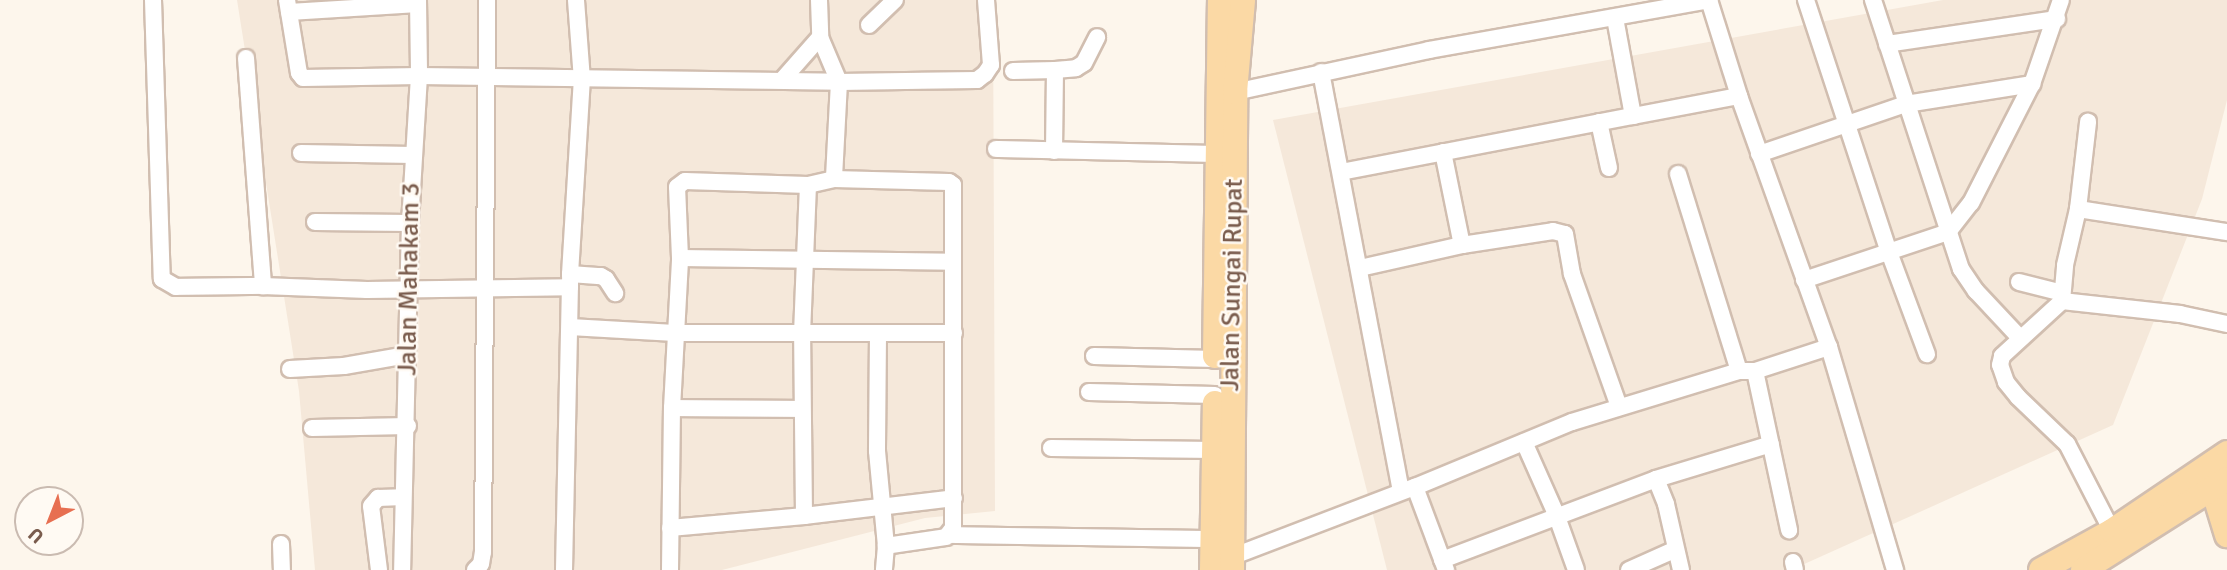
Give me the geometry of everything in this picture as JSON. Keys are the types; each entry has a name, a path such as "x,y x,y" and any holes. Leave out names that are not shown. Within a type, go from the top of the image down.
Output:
{"main road":[{"name":"Jalan Sungai Rupat","path":"1220,559 1215,450 1215,359 1236,92 1240,1"},
{"name":"Jalan Sungai Rupat","path":"1220,559 1225,231 1218,154 1240,1"},
{"path":"2083,570 2216,479 2227,453"},
{"path":"2041,570 2172,494 2216,479"},
{"path":"2216,479 2227,536"}],"street":[{"path":"153,0 162,279 176,287 263,286 367,290 410,287 484,290 601,276 615,293"},
{"path":"475,570 481,564 483,552 487,0"},
{"path":"564,570 562,556 570,281 582,79 576,0"},
{"path":"819,0 820,37 839,82 834,180"},
{"path":"869,25 895,0"},
{"path":"418,2 288,6 301,75 306,79 488,75 582,79 783,79 839,82 977,80 985,74 990,65 986,0"},
{"path":"1236,92 1321,72 1710,0 1739,96 1829,347 1895,570"},
{"path":"1806,0 1889,252 1927,354"},
{"path":"1873,0 1961,269 1976,291 2020,338"},
{"path":"1804,280 1948,232 1972,203 2032,84 2062,0"},
{"name":"Jalan Mahakam 3","path":"402,570 408,426 410,223 419,76 418,2"},
{"path":"1615,18 1633,116"},
{"path":"1887,44 2057,19"},
{"path":"783,79 820,37"},
{"path":"1013,71 1076,68 1084,63 1097,37"},
{"path":"246,58 263,286"},
{"path":"1054,151 1055,70"},
{"path":"1321,72 1408,489 1444,565 1556,514 1656,478 1771,444"},
{"path":"1759,154 1906,104 2032,84"},
{"path":"1341,172 1739,96"},
{"path":"1599,122 1609,169"},
{"path":"2088,122 2078,209 2064,265 2062,297 2003,356 2001,374 2018,397 2067,444 2112,531"},
{"path":"996,149 1218,154"},
{"path":"1444,152 1462,245"},
{"path":"301,153 414,155"},
{"path":"1678,174 1771,444 1789,530"},
{"path":"670,570 674,332 680,258 677,187 681,182 808,185 834,180 949,182 954,187 954,498 950,535"},
{"path":"804,516 802,334 808,185"},
{"path":"2078,209 2227,232"},
{"path":"316,222 410,223"},
{"path":"1360,268 1462,245 1553,231 1565,234 1572,274 1619,407"},
{"path":"680,258 952,262"},
{"path":"2019,282 2062,297 2180,314 2227,324"},
{"path":"570,327 674,332 954,333"},
{"path":"878,334 877,451 886,546 884,570"},
{"path":"886,546 950,535 1220,559 1619,407 1829,347"},
{"path":"290,369 344,366 407,355"},
{"path":"1094,356 1215,359"},
{"path":"1089,392 1215,395"},
{"path":"672,408 802,409"},
{"path":"312,428 408,426"},
{"path":"1524,442 1556,514 1576,570"},
{"path":"1051,448 1215,450"},
{"path":"1656,478 1666,504 1674,550 1681,570"},
{"path":"379,570 371,506 378,498 403,497"},
{"path":"670,528 804,516 954,498"},
{"path":"281,544 282,570"},
{"path":"1629,570 1674,550"}],"shaded area":[{"path":"237,0 993,0 995,511 925,518 722,570 315,570 299,391"},
{"path":"1943,0 2227,0 2227,100 2202,199 2113,425 1791,570 1387,570 1273,120"}]}
